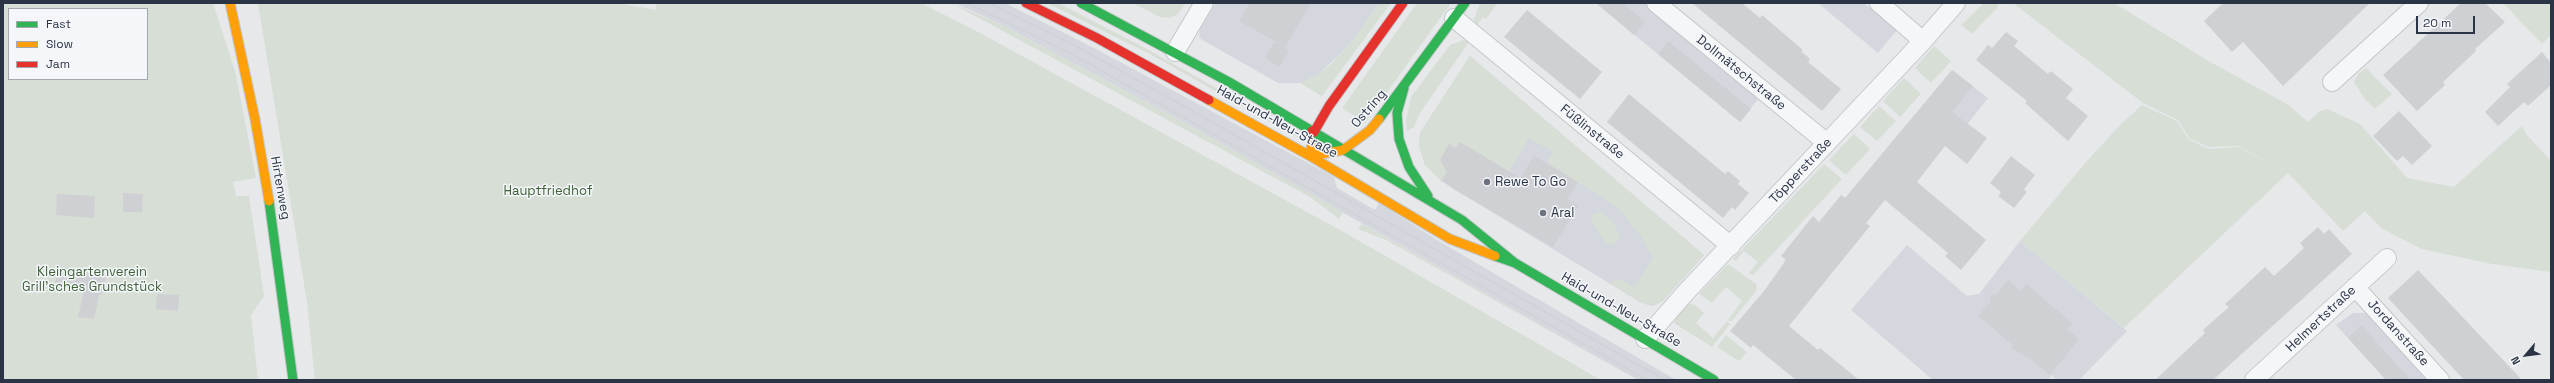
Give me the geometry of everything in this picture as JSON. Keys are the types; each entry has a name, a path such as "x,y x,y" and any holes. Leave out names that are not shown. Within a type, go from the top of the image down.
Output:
{"main road":[{"name":"Hirtenweg","path":"230,3 252,104 277,250 293,380"},
{"name":"Haid-und-Neu-Straße","path":"1026,3 1097,38 1310,156 1450,238 1515,264 1714,380"},
{"name":"Haid-und-Neu-Straße","path":"1081,3 1175,52 1436,204 1462,220 1515,264"},
{"path":"1310,156 1314,132 1329,106 1403,3"},
{"name":"Ostring","path":"1310,156 1343,150 1356,142 1370,130 1404,88 1465,3"},
{"path":"1404,88 1397,113 1398,139 1416,180 1436,204"}],"street":[{"path":"1175,52 1204,3"},
{"name":"Dollmätschstraße","path":"1656,3 1827,143"},
{"path":"1879,3 1923,41"},
{"name":"Töpperstraße","path":"1645,339 1923,41 1956,3"},
{"path":"2332,82 2419,3"},
{"name":"Füßlinstraße","path":"1454,18 1731,246"},
{"name":"Helmertstraße","path":"2254,380 2387,258"},
{"name":"Jordanstraße","path":"2355,287 2440,380"}],"shaded area":[{"path":"955,3 1005,3 1094,48 1334,177 1337,188 1375,210 1379,203 1437,240 1676,380 1638,380 1178,119 1002,25"},
{"path":"1216,3 1380,3 1349,45 1318,75 1300,83 1278,83 1199,38 1200,29"},
{"path":"1596,3 1646,3 1759,98 1740,122"},
{"path":"1818,3 1864,3 1897,30 1878,53"},
{"path":"1470,56 1704,255 1663,301 1652,306 1640,302 1441,181 1425,165 1419,146 1420,133"},
{"path":"1952,70 1988,98 1962,131 1915,116"},
{"path":"2020,241 2127,331 2079,380 2057,380 2052,375 2048,380 1933,380 1851,310 1907,245 1967,296 1979,294"},
{"path":"2353,313 2367,313 2432,380 2386,380 2336,325"}],"green space":[{"name":"Kleingartenverein Grill'sches Grundstück","path":"3,3 213,3 235,71 256,178 233,182 236,196 249,196 264,296 251,315 258,380 3,380"},
{"name":"Hauptfriedhof","path":"258,3 617,3 656,10 656,3 921,3 980,33 1349,235 1601,380 315,380 307,302"},
{"path":"951,3 1002,25 1178,119 1343,212 1339,219 1310,197"},
{"path":"1047,3 1058,3 1149,50 1299,135 1297,137 1148,53"},
{"path":"1133,3 1185,3 1178,14 1170,18 1160,17"},
{"path":"1380,3 1391,3 1322,96 1300,83 1318,75 1330,65 1349,45"},
{"path":"1417,3 1451,3 1365,123 1342,108"},
{"path":"1480,3 1497,4 1486,19 1483,17 1476,26 1474,19"},
{"path":"1984,3 1998,3 1997,8 1972,34 1961,25"},
{"path":"2013,3 2114,3 2212,63 2287,104 2308,122 2319,112 2327,109 2360,124 2407,178 2454,187 2522,126 2526,134 2551,161 2551,272 2492,264 2422,249 2381,228 2365,211 2343,231 2288,173 2124,328 2020,241 2087,161 2120,125 2142,105 2177,121 2189,140 2209,149 2238,147 2284,171 2238,146 2209,147 2190,139 2178,120 2143,103"},
{"path":"2503,3 2551,3 2551,35 2542,44"},
{"path":"1464,40 1469,42 1420,113 1414,127 1407,131 1406,121 1411,97 1450,45"},
{"path":"1934,46 1951,61 1931,83 1915,68"},
{"path":"1470,56 1704,255 1663,301 1658,304 1647,305 1611,284 1612,281 1622,280 1634,287 1653,257 1640,235 1618,208 1547,163 1553,152 1529,138 1509,172 1463,144 1441,181 1425,165 1419,146 1420,133"},
{"path":"2366,68 2392,94 2375,109 2364,98 2354,82 2359,73"},
{"path":"1904,78 1921,94 1900,117 1883,101"},
{"path":"1879,106 1896,121 1877,141 1860,127"},
{"path":"1854,134 1870,149 1846,175 1829,160"},
{"path":"1824,164 1842,179 1753,275 1749,273 1758,262 1744,251 1736,261 1733,259"},
{"path":"1600,212 1613,222 1620,235 1617,242 1611,245 1604,241 1592,223 1592,215"},
{"path":"1362,224 1638,380 1386,240 1358,229"},
{"path":"1728,264 1756,284 1757,290 1731,322 1728,320 1742,301 1726,287 1712,303 1699,294"},
{"path":"1687,303 1695,305 1704,313 1696,323 1713,338 1727,321 1730,324 1712,347 1674,323 1677,313"},
{"path":"1726,335 1747,352 1739,361 1717,347"}],"building":[{"path":"1250,3 1311,3 1285,47 1239,21"},
{"path":"1596,3 1623,3 1645,22 1634,35"},
{"path":"1692,3 1742,3 1760,18 1762,15 1803,50 1801,51 1810,59 1808,62 1841,89 1822,111"},
{"path":"2223,3 2370,3 2283,86 2243,42 2232,52 2204,21"},
{"path":"2461,3 2485,3 2505,22 2475,49 2476,51 2443,82 2445,85 2417,111 2383,75"},
{"path":"1527,10 1602,72 1580,99 1504,37"},
{"path":"2006,32 2018,41 2014,46 2048,74 2051,71 2073,89 2066,98 2088,116 2068,141 2025,103 2027,101 1976,60 1988,45 1992,48"},
{"path":"1668,41 1751,109 1740,122 1658,54"},
{"path":"1274,42 1289,50 1279,67 1265,58"},
{"path":"2542,52 2551,63 2551,85 2528,106 2524,102 2498,126 2485,112 2510,87 2507,84"},
{"path":"1952,70 1973,86 1952,112 1987,138 1967,164 1945,146 1917,182 1986,240 1961,270 1945,256 1948,253 1885,200 1866,223 1870,226 1789,326 1818,350 1820,348 1859,380 1796,380 1753,345 1751,348 1730,331 1764,291 1786,260 1781,256 1813,216 1819,222 1841,195 1845,198"},
{"path":"1629,94 1725,174 1728,171 1740,181 1738,184 1749,193 1735,210 1732,207 1723,218 1607,122"},
{"path":"2399,111 2432,146 2412,165 2403,156 2397,161 2373,136"},
{"path":"1460,142 1520,178 1534,156 1578,182 1567,199 1578,206 1553,247 1455,190 1442,180 1447,172 1440,160 1449,144 1456,148"},
{"path":"2011,156 2035,175 2024,189 2027,192 2014,208 1998,196 2001,192 1990,183"},
{"path":"123,193 143,194 142,212 123,212"},
{"path":"57,194 95,196 94,218 56,215"},
{"path":"2318,227 2324,234 2329,229 2352,254 2213,380 2155,380 2205,333 2203,330 2229,307 2225,304 2265,267 2274,276 2304,248 2300,243"},
{"path":"59,266 106,277 101,295 99,295 94,319 78,317 84,291 55,284"},
{"path":"2418,270 2522,380 2464,380 2388,298"},
{"path":"2008,280 2021,291 2026,284 2072,323 2067,329 2079,339 2050,375 2030,359 2011,348 2013,345 1978,316 1991,301 1990,295 1996,295"},
{"path":"157,294 179,295 178,311 156,309"},
{"path":"2361,325 2411,380 2386,380 2348,338"}],"tram line":[{"path":"967,3 1077,57 1647,380"},
{"path":"989,3 1076,46 1173,100 1665,380"}],"traffic: fast":[{"path":"1081,3 1229,82 1312,131"},
{"path":"1379,119 1465,3"},
{"path":"1404,88 1397,113 1399,139 1409,167 1428,196"},
{"path":"1312,142 1314,132 1462,220 1515,263"},
{"path":"269,201 293,380"},
{"path":"1495,256 1515,263 1714,380"}],"traffic: slow":[{"path":"230,3 255,119 269,201"},
{"path":"1209,100 1310,156 1343,150 1370,130 1379,119"},
{"path":"1312,142 1310,156 1450,239 1495,256"}],"traffic: jam":[{"path":"1026,3 1097,38 1209,100"},
{"path":"1312,131 1314,132 1329,106 1403,3"}],"place":[{"name":"Rewe To Go","path":"1487,182"},
{"name":"Aral","path":"1543,213"}]}
